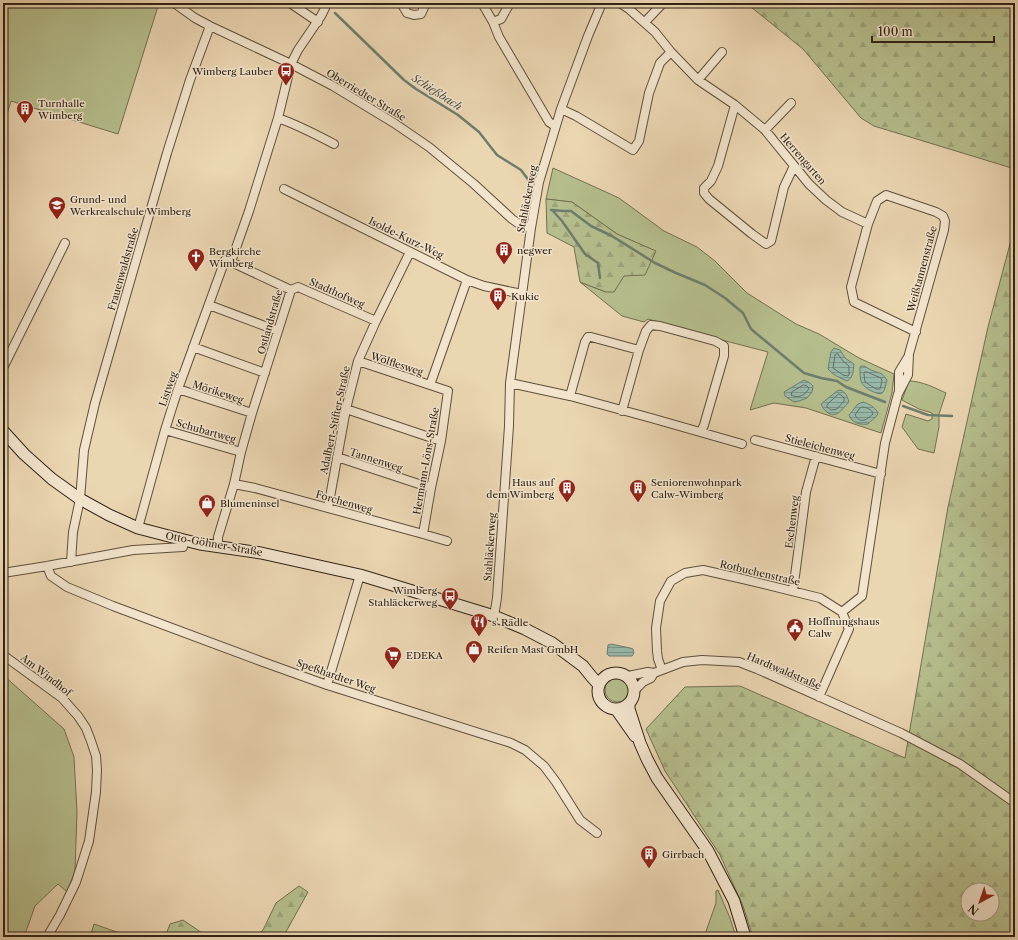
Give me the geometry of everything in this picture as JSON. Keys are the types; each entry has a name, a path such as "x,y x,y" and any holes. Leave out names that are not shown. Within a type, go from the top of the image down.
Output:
{"street":[{"name":"Oberriedter Straße","path":"174,3 195,18 210,26 291,64 333,86 394,123 474,184 522,226 531,228"},
{"path":"290,3 318,22"},
{"name":"Ostlandstraße","path":"218,546 218,537 234,484 252,413 291,290 230,262 249,210 278,118 291,64 298,50 318,22 326,3"},
{"path":"401,3 407,13 414,15 421,14 426,3"},
{"path":"482,3 493,22 499,37 549,122 555,126"},
{"path":"493,22 501,20 510,3"},
{"name":"Stahläckerweg","path":"494,616 496,607 510,383 531,228 539,182 555,126 588,36 602,3"},
{"name":"Herrengarten","path":"620,3 645,22 698,80 735,105 765,130 809,184 826,200 842,212 868,224"},
{"path":"645,22 663,3"},
{"name":"Frauenwaldstraße","path":"71,562 73,532 80,499 84,450 95,403 167,153 190,80 210,26"},
{"path":"561,109 576,116 633,150 639,141 650,93 660,63 671,52"},
{"path":"698,80 722,52"},
{"name":"Herrengarten","path":"765,130 791,103"},
{"path":"735,105 718,166 711,181 704,188 704,193 709,199 766,244 771,241 784,188 794,166"},
{"path":"278,118 308,130 334,144"},
{"name":"Isolde-Kurz-Weg","path":"284,189 467,280 484,286 522,294"},
{"name":"Weißtannenstraße","path":"842,612 862,596 885,443 898,394 900,372 910,354 944,230 945,221 943,216 936,212 886,195 877,201 868,224 851,287 854,302 916,332"},
{"path":"3,368 65,243"},
{"name":"Adalbert-Stifter-Straße","path":"328,508 346,409 358,361 410,252"},
{"name":"Listweg","path":"138,528 178,389 225,260"},
{"path":"430,385 467,280"},
{"name":"Stadthofweg","path":"291,290 298,287 376,321"},
{"path":"209,305 278,331"},
{"path":"622,411 646,330 651,325 660,326 715,341 724,346 724,356 701,432"},
{"path":"570,396 585,342 588,337 639,350"},
{"path":"193,347 265,373"},
{"name":"Wölflesweg","path":"358,361 430,385"},
{"path":"510,383 570,396 742,444"},
{"name":"Hermann-Löns-Straße","path":"423,534 441,440 448,389 430,385"},
{"name":"Mörikeweg","path":"178,389 252,413"},
{"path":"346,409 441,440"},
{"name":"Schubartweg","path":"165,430 241,452"},
{"name":"Otto-Göhner-Straße","path":"3,431 24,454 52,479 80,499 109,515 138,528 200,544 260,553 360,575 494,616 525,629 552,644 583,666 591,676 602,680"},
{"name":"Stieleichenweg","path":"755,440 881,474"},
{"name":"Eschenweg","path":"794,591 806,492 816,456"},
{"name":"Tannenweg","path":"337,457 431,488"},
{"name":"Forchenweg","path":"234,484 255,488 447,541"},
{"path":"3,573 133,550 183,546 184,540"},
{"name":"Speßhardter Weg","path":"47,566 51,576 67,587 128,611 327,685 510,743 525,750 544,766 580,820 597,833"},
{"name":"Rotbuchenstraße","path":"662,670 658,655 656,636 660,601 671,582 685,573 703,570 794,591 820,598 842,612"},
{"path":"327,685 360,575"},
{"path":"819,697 849,629 842,612"},
{"name":"Am Windhof","path":"3,655 62,698 78,716 86,728 96,756 96,792 89,841 76,882 47,937"},
{"name":"Hardtwaldstraße","path":"628,676 648,672 654,673 689,661 702,660 740,662 901,734 960,764 1015,803"},
{"path":"629,704 616,709 605,705 601,701 598,690 602,680 614,672 628,676 633,682 635,690 629,704 629,709 640,743 657,778 708,851 734,901 745,937"},
{"name":"Hardtwaldstraße","path":"635,690 643,682 651,678 654,673"},
{"path":"616,709 640,743"}],"green space":[{"path":"3,3 159,3 118,134 11,101 3,127"},
{"path":"746,3 1015,3 1015,169 874,126 861,118 803,49"},
{"path":"553,168 619,198 664,231 697,247 715,261 747,293 796,324 819,334 859,358 894,374 892,393 881,433 806,408 774,403 750,410 768,352 648,319 644,322 622,316 580,282 606,292 655,251 617,234 572,202 546,199"},
{"path":"546,199 572,202 617,234 656,251 645,275 624,276 614,292 606,292 580,282 574,247 547,233"},
{"path":"1015,225 1015,937 753,937 743,906 720,855 665,771 646,729 685,687 740,686 905,758 948,507 988,327"},
{"path":"909,381 924,383 946,393 939,414 939,427 934,453 918,449 902,427 906,414 928,421 932,419 932,413 919,409 902,400"},
{"path":"3,675 64,729 74,757 77,812 75,871 67,892 58,884 35,906 24,937 3,937"},
{"path":"617,678 622,679 628,685 628,695 622,701 617,702 612,701 606,695 605,690 606,685 612,679"},
{"path":"299,886 308,892 282,937 255,937 263,930 276,903"},
{"path":"718,890 736,937 704,937 716,903 716,891"},
{"path":"183,920 208,937 165,937 170,924"},
{"path":"94,924 131,937 90,937"}],"water":[{"path":"834,348 840,350 845,358 854,364 852,376 847,381 834,375 828,369 831,352"},
{"path":"861,366 882,374 887,380 884,391 881,394 869,390 862,384 860,374"},
{"path":"804,380 813,386 812,392 807,398 794,402 785,396 784,392"},
{"path":"840,390 845,393 849,402 836,414 830,414 824,410 821,404"},
{"path":"863,402 872,406 878,413 868,424 857,423 850,418 849,415 858,404"},
{"path":"611,644 633,649 634,653 632,656 609,656 607,654 608,645"}],"waterway":[{"name":"Schießbach","path":"335,13 404,80 458,115 479,132 497,155 521,170 530,182"},
{"path":"551,210 571,211 591,226 612,236 655,263 705,285 725,298 743,313 751,329 804,373 837,381 846,387 885,402"},
{"path":"552,210 562,221 585,254 598,263 600,278"},
{"path":"903,406 928,415 952,416"}],"place":[{"name":"Wimberg Lauber","path":"286,86"},
{"name":"Turnhalle Wimberg","path":"25,124"},
{"name":"Grund- und Werkrealschule Wimberg","path":"57,220"},
{"name":"negwer","path":"504,265"},
{"name":"Bergkirche Wimberg","path":"196,272"},
{"name":"Kukic","path":"498,311"},
{"name":"Haus auf dem Wimberg","path":"567,503"},
{"name":"Seniorenwohnpark Calw-Wimberg","path":"638,503"},
{"name":"Blumeninsel","path":"207,518"},
{"name":"Wimberg Stahläckerweg","path":"450,611"},
{"name":"s' Rädle","path":"479,637"},
{"name":"Hoffnungshaus Calw","path":"795,642"},
{"name":"Reifen Mast GmbH","path":"474,664"},
{"name":"EDEKA","path":"393,670"},
{"name":"Girrbach","path":"649,869"}]}
